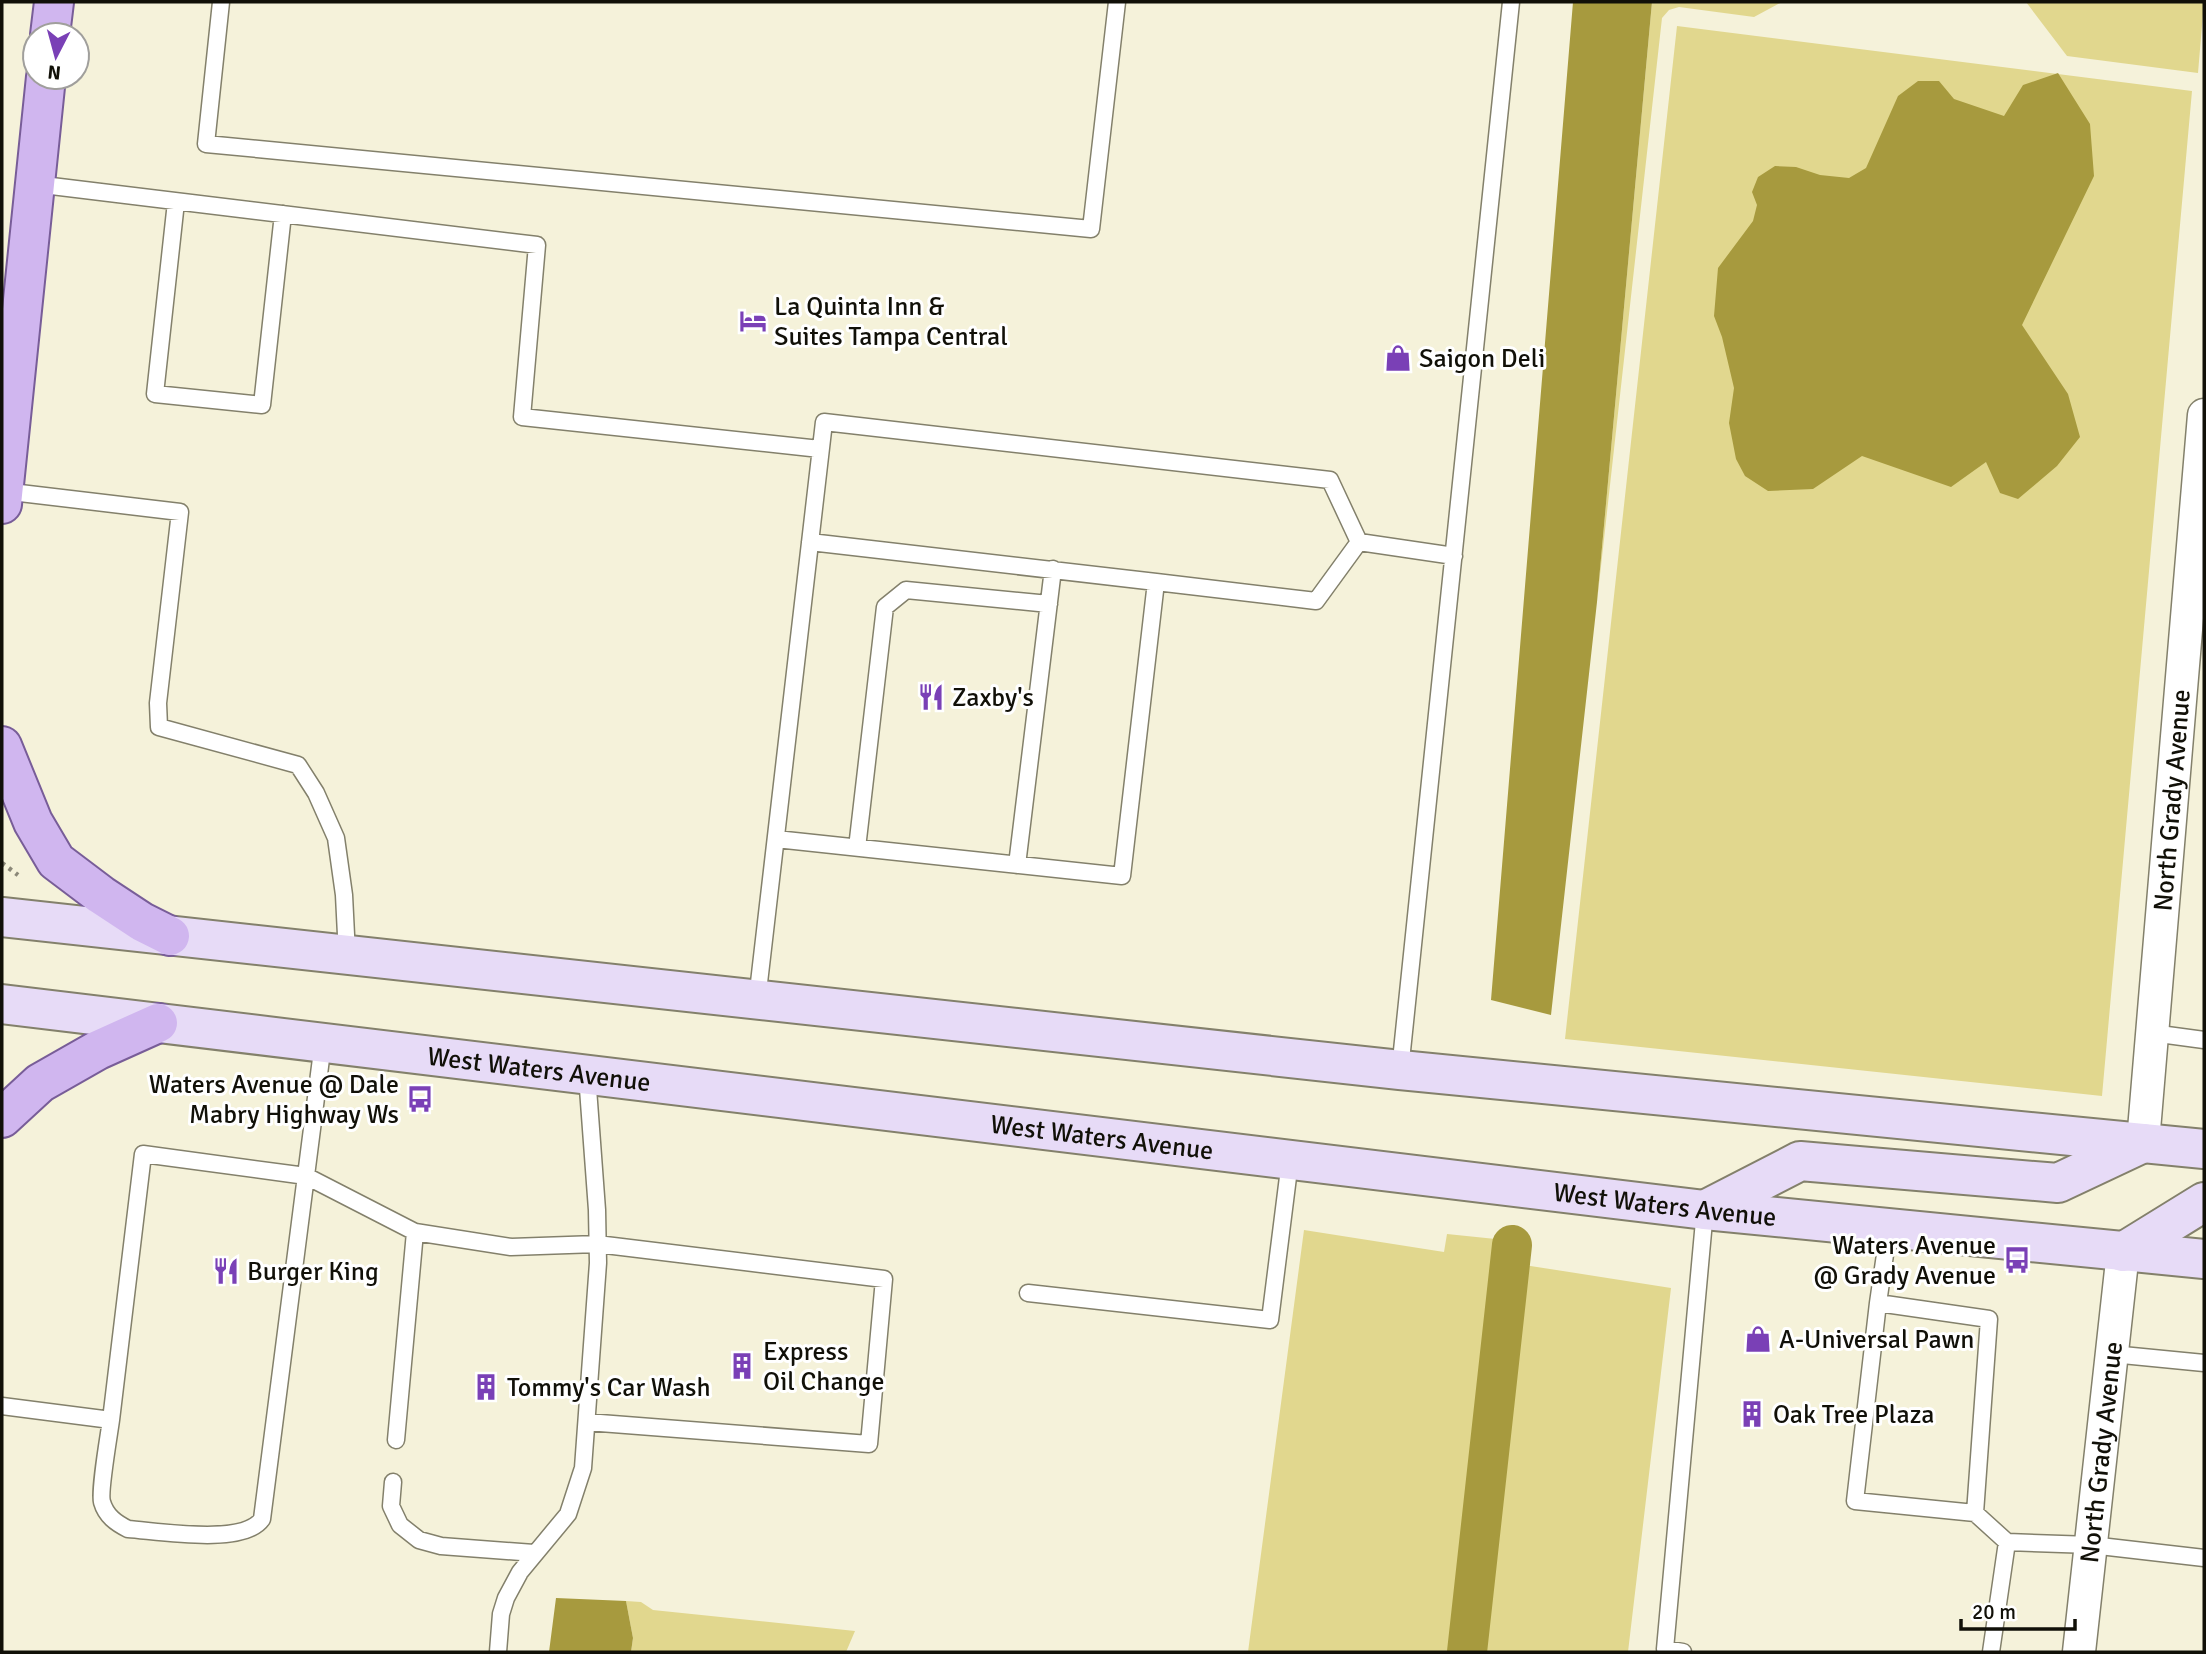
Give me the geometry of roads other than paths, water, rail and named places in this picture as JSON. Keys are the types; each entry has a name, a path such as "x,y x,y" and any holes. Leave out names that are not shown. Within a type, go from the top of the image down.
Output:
{"main road":[{"path":"52,21 54,2"},
{"path":"2,497 45,91"},
{"path":"2,746 33,822 56,861 142,922 170,936"},
{"path":"2,917 1400,1070 2204,1149"},
{"name":"West Waters Avenue","path":"2,1004 1705,1210 2204,1259"},
{"path":"2,1118 40,1083 99,1050 158,1023"},
{"path":"1705,1210 1800,1161 2058,1183 2143,1142"},
{"path":"2123,1252 2204,1202"}],"street":[{"name":"North Grady Avenue","path":"2143,1142 2152,1033 2194,653 2204,415"},
{"name":"North Grady Avenue","path":"2079,1652 2123,1252"}],"lane":[{"path":"221,2 206,145 1091,229 1117,2"},
{"path":"1400,1070 1511,2"},
{"path":"35,184 537,246 522,417 820,449"},
{"path":"176,202 155,394 262,405 283,214"},
{"path":"757,1000 824,422 1330,480 1359,542"},
{"path":"2,497 180,512 158,703 159,727 298,765 316,793 336,838 344,895 347,955"},
{"path":"810,542 1316,601 1359,542"},
{"path":"1359,542 1454,556"},
{"path":"1017,865 1053,569"},
{"path":"776,839 1122,876 1156,582"},
{"path":"857,848 885,607 906,590 1049,604"},
{"path":"2152,1033 2204,1040"},
{"path":"323,1043 306,1177 262,1519 257,1527 244,1532 213,1536 128,1529 116,1524 108,1516 101,1500 143,1154 306,1177 415,1232 511,1247 597,1244 884,1279 869,1444 587,1422"},
{"path":"498,1652 501,1614 506,1598 534,1553 568,1514 583,1468 597,1244 587,1075"},
{"path":"1028,1293 1270,1320 1290,1161"},
{"path":"1683,1652 1665,1649 1705,1210"},
{"path":"1889,1227 1855,1501 1975,1513 2007,1542 2091,1545 2204,1558"},
{"path":"396,1440 415,1232"},
{"path":"1878,1303 1989,1319 1975,1513"},
{"path":"2112,1354 2204,1363"},
{"path":"2,1406 111,1420"},
{"path":"393,1482 391,1506 400,1525 419,1540 441,1546 534,1553"},
{"path":"1991,1652 2007,1542"}],"waterway":[{"path":"1467,1652 1512,1245"}],"place":[{"name":"La Quinta Inn & Suites Tampa Central","path":"753,321"},
{"name":"Saigon Deli","path":"1398,358"},
{"name":"Zaxby's","path":"931,697"},
{"name":"Waters Avenue @ Dale Mabry Highway Ws","path":"420,1099"},
{"name":"Waters Avenue @ Grady Avenue","path":"2017,1260"},
{"name":"Burger King","path":"226,1271"},
{"name":"A-Universal Pawn","path":"1758,1339"},
{"name":"Express Oil Change","path":"742,1366"},
{"name":"Tommy's Car Wash","path":"486,1387"},
{"name":"Oak Tree Plaza","path":"1752,1414"}]}
